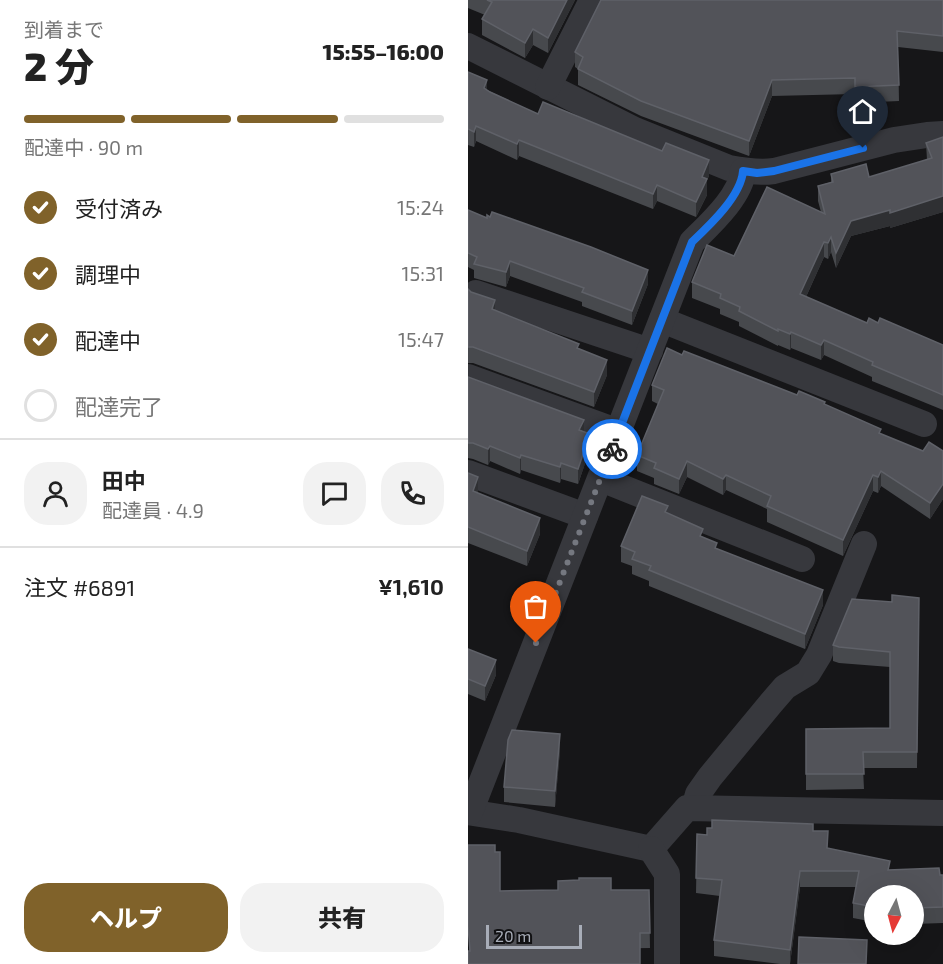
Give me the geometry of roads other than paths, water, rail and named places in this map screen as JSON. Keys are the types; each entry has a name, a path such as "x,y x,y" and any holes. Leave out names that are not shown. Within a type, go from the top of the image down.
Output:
{"street":[{"path":"548,87 592,0"},
{"path":"468,46 635,130 729,168 743,171 757,173 774,171 894,140 943,134"},
{"path":"667,964 667,874 651,849 519,820 469,812 692,242 716,218 730,199 742,179 743,171"},
{"path":"476,293 650,351"},
{"path":"662,320 924,424"},
{"path":"468,377 619,432"},
{"path":"468,473 585,516"},
{"path":"601,479 802,559"},
{"path":"694,808 698,794 710,777 771,702 785,687 808,673 819,655 864,544"},
{"path":"651,849 687,808 943,813"}]}
